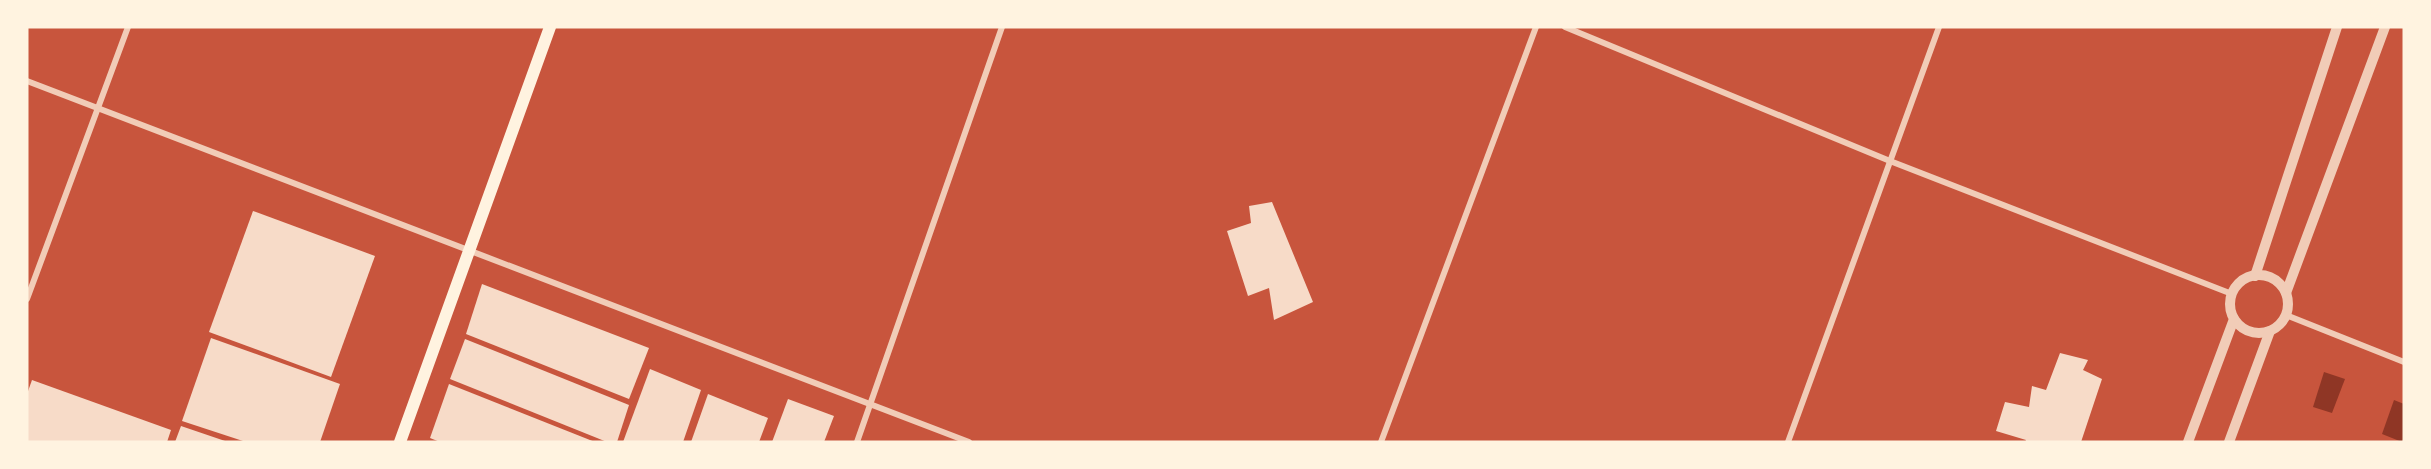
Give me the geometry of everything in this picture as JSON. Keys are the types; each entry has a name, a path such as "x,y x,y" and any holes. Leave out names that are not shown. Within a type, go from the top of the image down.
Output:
{"main road":[{"path":"400,442 550,27"}],"street":[{"path":"27,299 128,27"},
{"path":"857,442 1002,27"},
{"path":"1381,442 1536,27"},
{"path":"1565,27 1890,161 2232,294"},
{"path":"1788,442 1940,27"},
{"path":"2254,276 2337,27"},
{"path":"2286,293 2385,27"},
{"path":"27,81 969,442"},
{"path":"2254,276 2273,279 2286,293 2288,300 2286,315 2280,325 2270,331 2249,332 2234,319 2231,311 2232,294 2241,282 2254,276"},
{"path":"2286,315 2404,362"},
{"path":"2188,442 2234,319"},
{"path":"2229,442 2270,331"}],"shaded area":[{"path":"2324,372 2345,379 2332,413 2313,407"},
{"path":"2394,400 2404,404 2402,442 2382,434"}],"building":[{"path":"1272,202 1313,302 1274,320 1269,288 1248,296 1227,231 1251,223 1249,206"},
{"path":"253,211 375,256 331,377 209,332"},
{"path":"482,284 649,348 629,399 466,334"},
{"path":"211,338 340,384 320,442 246,442 182,421"},
{"path":"465,339 629,405 617,442 607,442 450,379"},
{"path":"2060,353 2088,360 2083,370 2102,379 2081,442 2025,442 2026,440 1996,431 2005,402 2029,407 2032,386 2046,390"},
{"path":"650,369 701,390 683,442 623,442"},
{"path":"32,380 171,430 167,442 27,442 27,394"},
{"path":"449,384 595,442 440,442 430,438"},
{"path":"708,394 768,418 759,442 691,442"},
{"path":"788,399 834,416 824,442 772,442"},
{"path":"181,426 228,442 175,442"}]}
